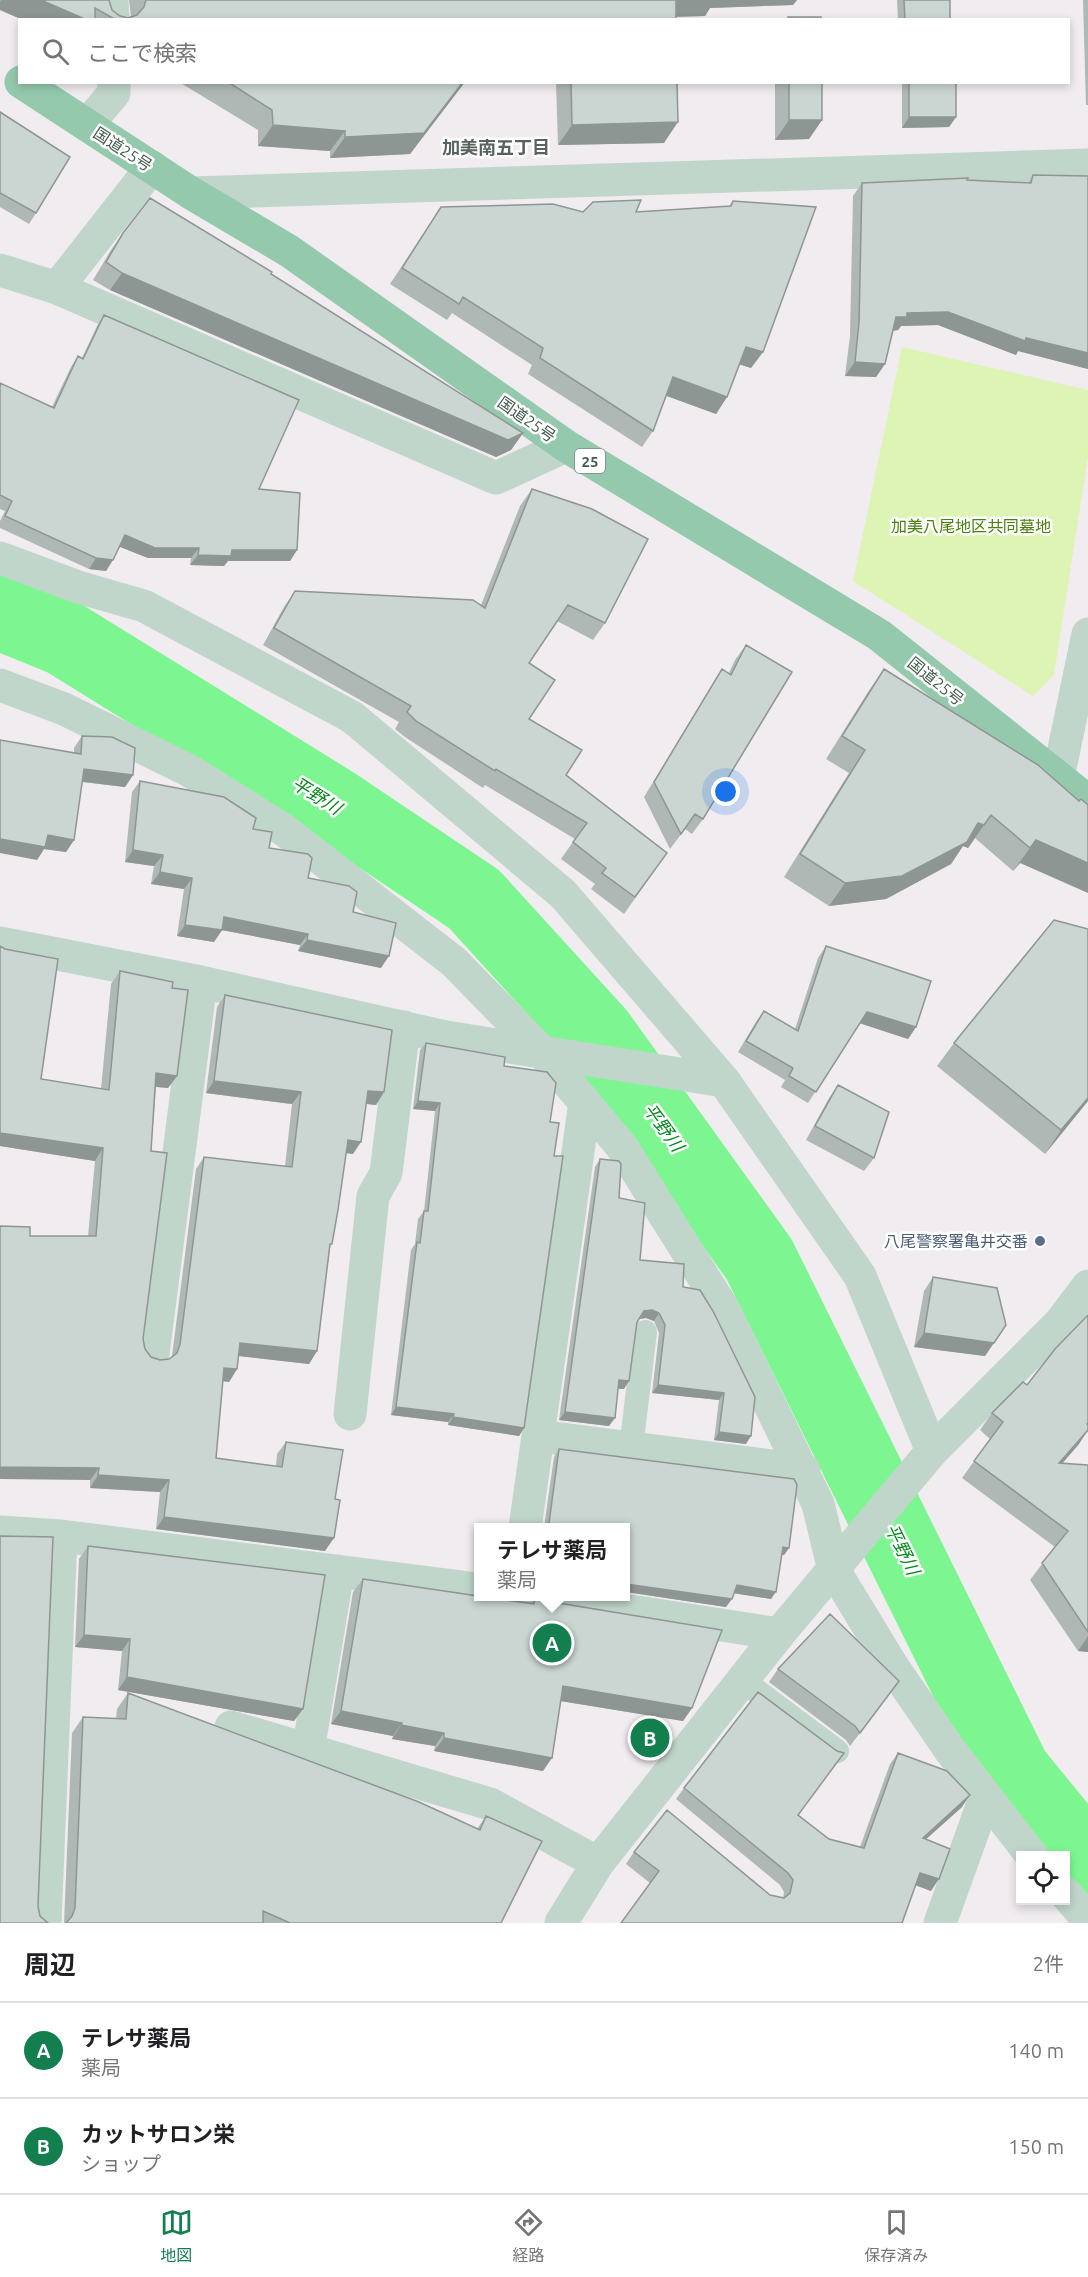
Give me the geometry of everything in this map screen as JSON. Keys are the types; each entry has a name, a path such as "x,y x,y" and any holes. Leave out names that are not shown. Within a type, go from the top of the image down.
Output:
{"highway":[{"name":"国道25号","path":"0,69 18,81"},
{"name":"国道25号","path":"23,84 191,193 289,251 566,446 879,635 1088,801"}],"street":[{"path":"112,0 113,18"},
{"path":"87,126 114,93 114,84"},
{"path":"191,193 1088,165"},
{"path":"57,288 152,167"},
{"path":"0,270 57,288 496,478 566,446"},
{"path":"0,558 78,587 144,606 352,717 563,894 724,1081 860,1276 932,1450"},
{"path":"1058,778 1088,634"},
{"path":"0,685 64,709 190,771 284,830 454,962 554,1054 585,1102 622,1147 724,1310 804,1470 818,1504 834,1570 893,1667 985,1798 1028,1851"},
{"path":"0,943 201,982 446,1037 724,1081"},
{"path":"153,1354 201,982"},
{"path":"350,1414 373,1196 386,1173 404,1027"},
{"path":"526,1523 585,1102"},
{"path":"561,1923 598,1863 659,1803 742,1680 779,1634 932,1450 1060,1323 1088,1286"},
{"path":"538,1436 804,1470"},
{"path":"0,1532 61,1536 474,1588"},
{"path":"45,1923 61,1536"},
{"path":"309,1751 338,1571"},
{"path":"566,1601 779,1634"},
{"path":"231,1727 490,1804 598,1863"},
{"path":"940,1923 985,1798"},
{"path":"1070,1900 1088,1920"}],"lane":[{"path":"631,1448 645,1332"},
{"path":"742,1680 837,1751"}],"green space":[{"name":"加美八尾地区共同墓地","path":"902,347 1088,390 1088,457 1054,675 1033,696 853,581"}],"building":[{"path":"41,0 109,0 112,10 128,18 112,18 95,8 95,18 82,18"},
{"path":"146,0 676,0 676,18 128,18 137,15 144,7"},
{"path":"904,0 950,0 950,18 905,18"},
{"path":"788,17 821,17 821,18"},
{"path":"231,84 461,84 424,133 345,137 345,131 273,125 272,110"},
{"path":"571,84 677,84 678,122 572,125"},
{"path":"789,84 822,84 822,120 789,120"},
{"path":"909,84 956,84 956,117 909,117"},
{"path":"0,112 70,157 36,213 0,193"},
{"path":"1033,175 1088,176 1088,353 1026,338 1025,341 948,312 907,313 907,317 896,317 885,364 855,362 859,323 862,183 968,178 967,180 1031,183"},
{"path":"150,198 272,272 271,274 523,433 508,440 122,273 106,262 123,233"},
{"path":"641,200 636,212 731,206 733,201 816,207 763,352 746,347 727,397 673,377 653,431 540,358 543,348 463,297 459,304 402,268 441,207 553,204 583,212 593,202"},
{"path":"104,315 299,400 259,489 300,493 297,550 232,550 231,556 198,555 199,548 155,548 125,535 113,560 96,558 5,516 12,501 0,495 0,383 54,408 78,356 83,359"},
{"path":"532,489 592,509 648,539 605,623 568,605 529,663 555,680 529,719 582,750 566,775 667,853 635,897 602,873 606,868 573,842 587,823 496,769 495,771 416,721 407,712 411,706 274,628 295,591 473,600 485,608"},
{"path":"746,645 792,672 703,819 695,814 681,834 654,782 722,669 731,675"},
{"path":"884,669 1038,765 1079,801 1081,799 1088,805 1088,863 1036,840 1030,848 991,815 984,825 978,823 967,842 902,876 845,883 800,854 865,750 842,736"},
{"path":"82,736 112,737 135,748 133,775 84,769 74,840 48,835 45,847 0,839 0,740 81,754"},
{"path":"140,781 224,797 256,818 253,829 272,832 269,848 308,854 312,858 308,878 349,886 357,892 353,912 396,923 389,956 307,940 308,934 224,917 222,930 185,925 192,878 160,872 163,855 133,850"},
{"path":"1054,920 1088,929 1088,1098 1061,1130 954,1043"},
{"path":"0,946 5,949 58,959 41,1079 109,1090 120,971 173,982 172,988 188,990 177,1076 156,1073 151,1151 167,1153 143,1339 145,1349 151,1357 160,1360 169,1359 177,1353 180,1344 204,1157 292,1167 301,1092 214,1081 225,995 392,1030 384,1092 368,1091 361,1142 348,1140 338,1210 332,1244 330,1244 317,1351 240,1343 237,1369 224,1368 216,1458 282,1467 286,1442 343,1450 335,1499 340,1500 334,1538 164,1517 169,1480 98,1475 99,1468 0,1467 0,1226 30,1227 30,1236 96,1236 103,1148 0,1133"},
{"path":"826,946 931,981 916,1027 867,1012 816,1092 789,1076 793,1068 746,1041 764,1011 798,1031"},
{"path":"426,1043 505,1057 504,1066 547,1072 556,1083 550,1122 559,1123 554,1156 563,1156 524,1428 453,1417 454,1414 396,1407 417,1242 420,1243 424,1211 428,1211 440,1103 418,1101"},
{"path":"838,1085 889,1112 874,1158 815,1126"},
{"path":"600,1159 619,1161 621,1164 619,1198 645,1203 640,1260 684,1264 683,1287 700,1290 713,1311 755,1397 751,1436 719,1432 724,1393 658,1385 665,1325 659,1313 652,1310 644,1311 637,1322 629,1381 619,1380 615,1418 565,1412"},
{"path":"933,1277 997,1288 1006,1325 994,1343 924,1333"},
{"path":"1088,1315 1088,1430 1059,1463 1088,1465 1088,1632 1042,1563 1068,1531 974,1461 1003,1422 992,1413 1023,1382 1027,1385 1055,1349"},
{"path":"559,1449 794,1479 797,1485 789,1548 783,1547 776,1592 737,1585 732,1599 630,1585 630,1523 549,1523"},
{"path":"0,1536 53,1537 38,1906 40,1916 48,1923 0,1923"},
{"path":"88,1546 325,1575 303,1709 127,1677 130,1639 84,1635"},
{"path":"363,1579 474,1595 474,1601 513,1601 534,1604 534,1601 546,1601 722,1630 692,1708 563,1686 552,1758 444,1738 444,1733 341,1711"},
{"path":"830,1614 899,1681 860,1733 855,1726 778,1669"},
{"path":"758,1692 837,1751 844,1753 798,1815 829,1839 864,1848 898,1753 947,1771 970,1795 923,1838 950,1849 939,1879 920,1873 902,1923 621,1923 659,1871 634,1852 667,1810 770,1895 784,1898 790,1893 793,1880 788,1873 684,1788"},
{"path":"128,1693 419,1802 480,1830 486,1816 542,1841 501,1923 290,1923 263,1911 263,1923 66,1923 75,1908 83,1717 126,1719"}],"waterway":[{"name":"平野川","path":"0,612 64,638 334,805 474,899 597,1034 759,1259 1013,1772 1088,1864"}],"place":[{"name":"八尾警察署亀井交番","path":"1040,1241"},
{"name":"テレサ薬局","path":"552,1643"},
{"name":"カットサロン栄","path":"650,1738"}],"district":[{"name":"加美南五丁目","path":"496,147"}]}
